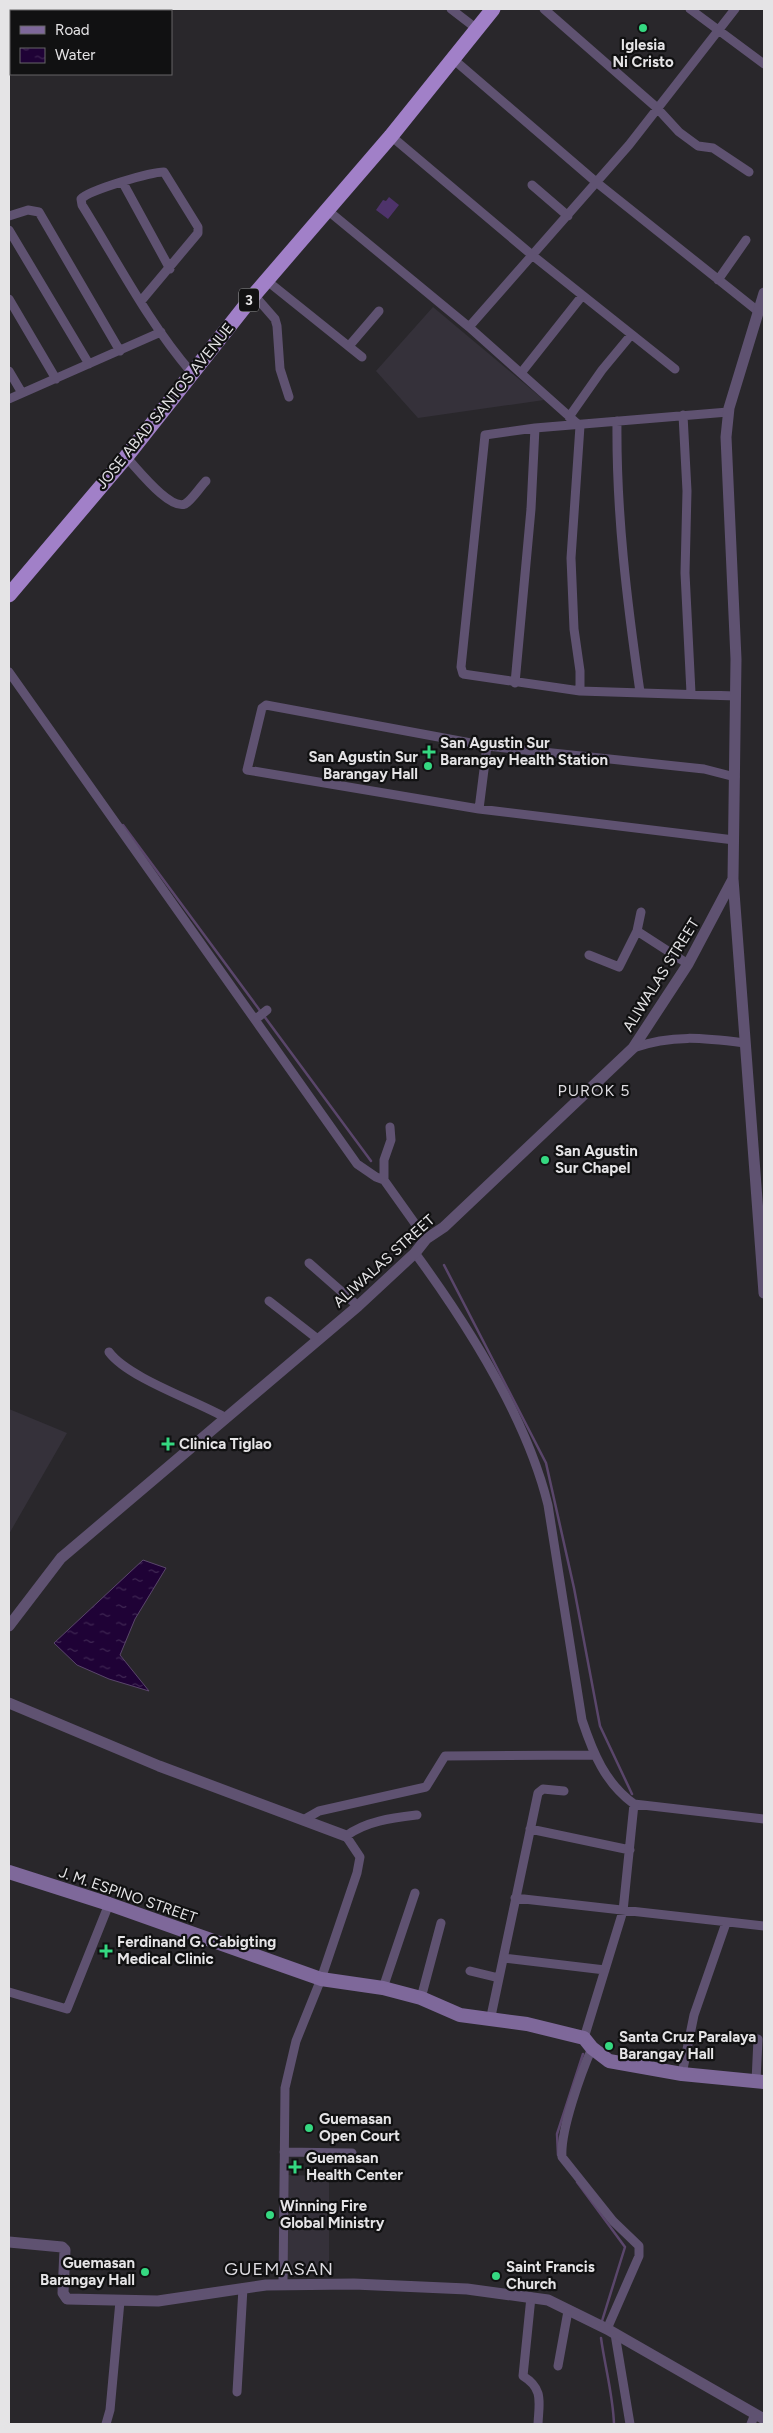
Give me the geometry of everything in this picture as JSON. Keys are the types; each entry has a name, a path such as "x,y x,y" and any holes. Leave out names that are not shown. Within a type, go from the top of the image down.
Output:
{"highway":[{"name":"JOSE ABAD SANTOS AVENUE","path":"9,595 126,457 191,372 266,280 391,136 493,9"}],"main road":[{"name":"J. M. ESPINO STREET","path":"9,1872 109,1904 321,1979 383,1988 421,1998 460,2015 490,2021 527,2024 588,2043 609,2061 682,2074 760,2081"}],"street":[{"path":"451,9 477,29"},
{"path":"544,9 656,107 679,132 698,146 713,148 749,172"},
{"path":"690,9 764,64"},
{"path":"469,327 629,145 656,107 735,9"},
{"path":"453,59 596,182 758,312"},
{"path":"391,136 532,256 675,369"},
{"path":"141,301 170,269 198,233 198,228 164,172 109,185 85,195 81,199 82,205 141,301 191,372"},
{"path":"123,183 170,269"},
{"path":"532,185 568,216"},
{"path":"326,209 469,327 580,426"},
{"path":"9,216 28,210 39,212 120,351"},
{"path":"9,230 89,364"},
{"path":"718,280 746,240"},
{"path":"266,280 362,356"},
{"path":"764,293 728,412 726,437 736,696 733,879 764,1293"},
{"path":"254,295 278,326 280,369 289,396"},
{"path":"521,373 582,296"},
{"path":"9,299 56,379"},
{"path":"349,346 379,311"},
{"path":"9,399 161,332"},
{"path":"570,417 602,370 631,335"},
{"path":"9,371 22,393"},
{"path":"728,412 683,414 580,426 535,428 485,435 461,667 463,674 580,691 691,693 736,696"},
{"path":"683,414 686,491 685,573 691,693"},
{"path":"617,421 616,473 621,510 623,565 640,692"},
{"path":"580,426 572,558 574,629 580,671 580,691"},
{"path":"515,683 531,509 535,428"},
{"path":"126,457 171,503 178,505 186,503 206,481"},
{"path":"9,672 257,1019 357,1164 384,1180 426,1239"},
{"path":"734,840 479,809 246,770 262,708 266,705 487,746 704,769 735,776"},
{"path":"479,809 487,746"},
{"name":"ALIWALAS STREET","path":"9,1626 61,1558 358,1306 415,1253 426,1239 444,1227 633,1048 688,964 733,879"},
{"path":"588,954 619,967 637,931 641,912"},
{"path":"637,931 688,964"},
{"path":"257,1019 267,1010"},
{"path":"633,1048 656,1040 673,1038 745,1043"},
{"path":"384,1180 384,1160 391,1140 390,1127"},
{"path":"415,1253 440,1286 491,1371 539,1474 548,1505 582,1720 594,1755 608,1779 623,1797 634,1804 764,1819"},
{"path":"309,1263 358,1306"},
{"path":"269,1301 319,1340"},
{"path":"109,1352 119,1362 160,1386 207,1407 226,1418"},
{"path":"9,1704 159,1766 305,1819 346,1836 360,1857 357,1873 321,1979 296,2041 284,2088 282,2284"},
{"path":"305,1819 319,1811 426,1787 445,1756 594,1755"},
{"path":"490,2021 540,1789 564,1791"},
{"path":"630,2424 611,2332 639,2256 638,2246 613,2221 562,2157 563,2135 583,2069 605,1970 623,1912 634,1804"},
{"path":"346,1836 357,1828 372,1823 417,1816"},
{"path":"530,1829 630,1850"},
{"path":"383,1988 415,1893"},
{"path":"515,1898 623,1912 764,1926"},
{"path":"9,1992 67,2009 109,1904"},
{"path":"421,1998 440,1923"},
{"path":"682,2074 694,2015 726,1923"},
{"path":"504,1958 605,1970"},
{"path":"470,1971 499,1978"},
{"path":"758,2039 760,2081"},
{"path":"284,2152 352,2153"},
{"path":"9,2242 62,2247 65,2250 63,2293 67,2299 158,2301 282,2284 354,2284 467,2290 548,2300 611,2332 757,2419"},
{"path":"237,2392 243,2288"},
{"path":"530,2297 523,2376 534,2383 539,2396 538,2424"},
{"path":"106,2424 110,2410 120,2301"},
{"path":"558,2366 568,2311"}],"shaded area":[{"path":"389,197 399,205 388,219 376,210 383,200 386,201"},
{"path":"433,307 544,400 418,418 376,371"},
{"path":"9,1409 67,1433 9,1534"},
{"path":"287,2175 329,2176 329,2271 286,2270"}],"water":[{"path":"143,1560 166,1568 135,1619 120,1655 149,1691 109,1679 77,1665 54,1643"}],"waterway":[{"path":"123,825 261,1012"},
{"path":"264,1016 371,1161"},
{"path":"444,1265 546,1463 574,1588 600,1726 632,1794"},
{"path":"558,2155 557,2134 583,2054"},
{"path":"577,2182 625,2247 602,2321"},
{"path":"601,2338 611,2392 614,2424"}],"place":[{"name":"Iglesia Ni Cristo","path":"643,28"},
{"name":"San Agustin Sur Barangay Health Station","path":"429,752"},
{"name":"San Agustin Sur Barangay Hall","path":"428,766"},
{"name":"San Agustin Sur Chapel","path":"545,1160"},
{"name":"Clinica Tiglao","path":"168,1444"},
{"name":"Ferdinand G. Cabigting Medical Clinic","path":"106,1951"},
{"name":"Santa Cruz Paralaya Barangay Hall","path":"609,2046"},
{"name":"Guemasan Open Court","path":"309,2128"},
{"name":"Guemasan Health Center","path":"295,2167"},
{"name":"Winning Fire Global Ministry","path":"270,2215"},
{"name":"Guemasan Barangay Hall","path":"145,2272"},
{"name":"Saint Francis Church","path":"496,2276"}],"district":[{"name":"PUROK 5","path":"594,1090"},
{"name":"GUEMASAN","path":"279,2269"}]}
